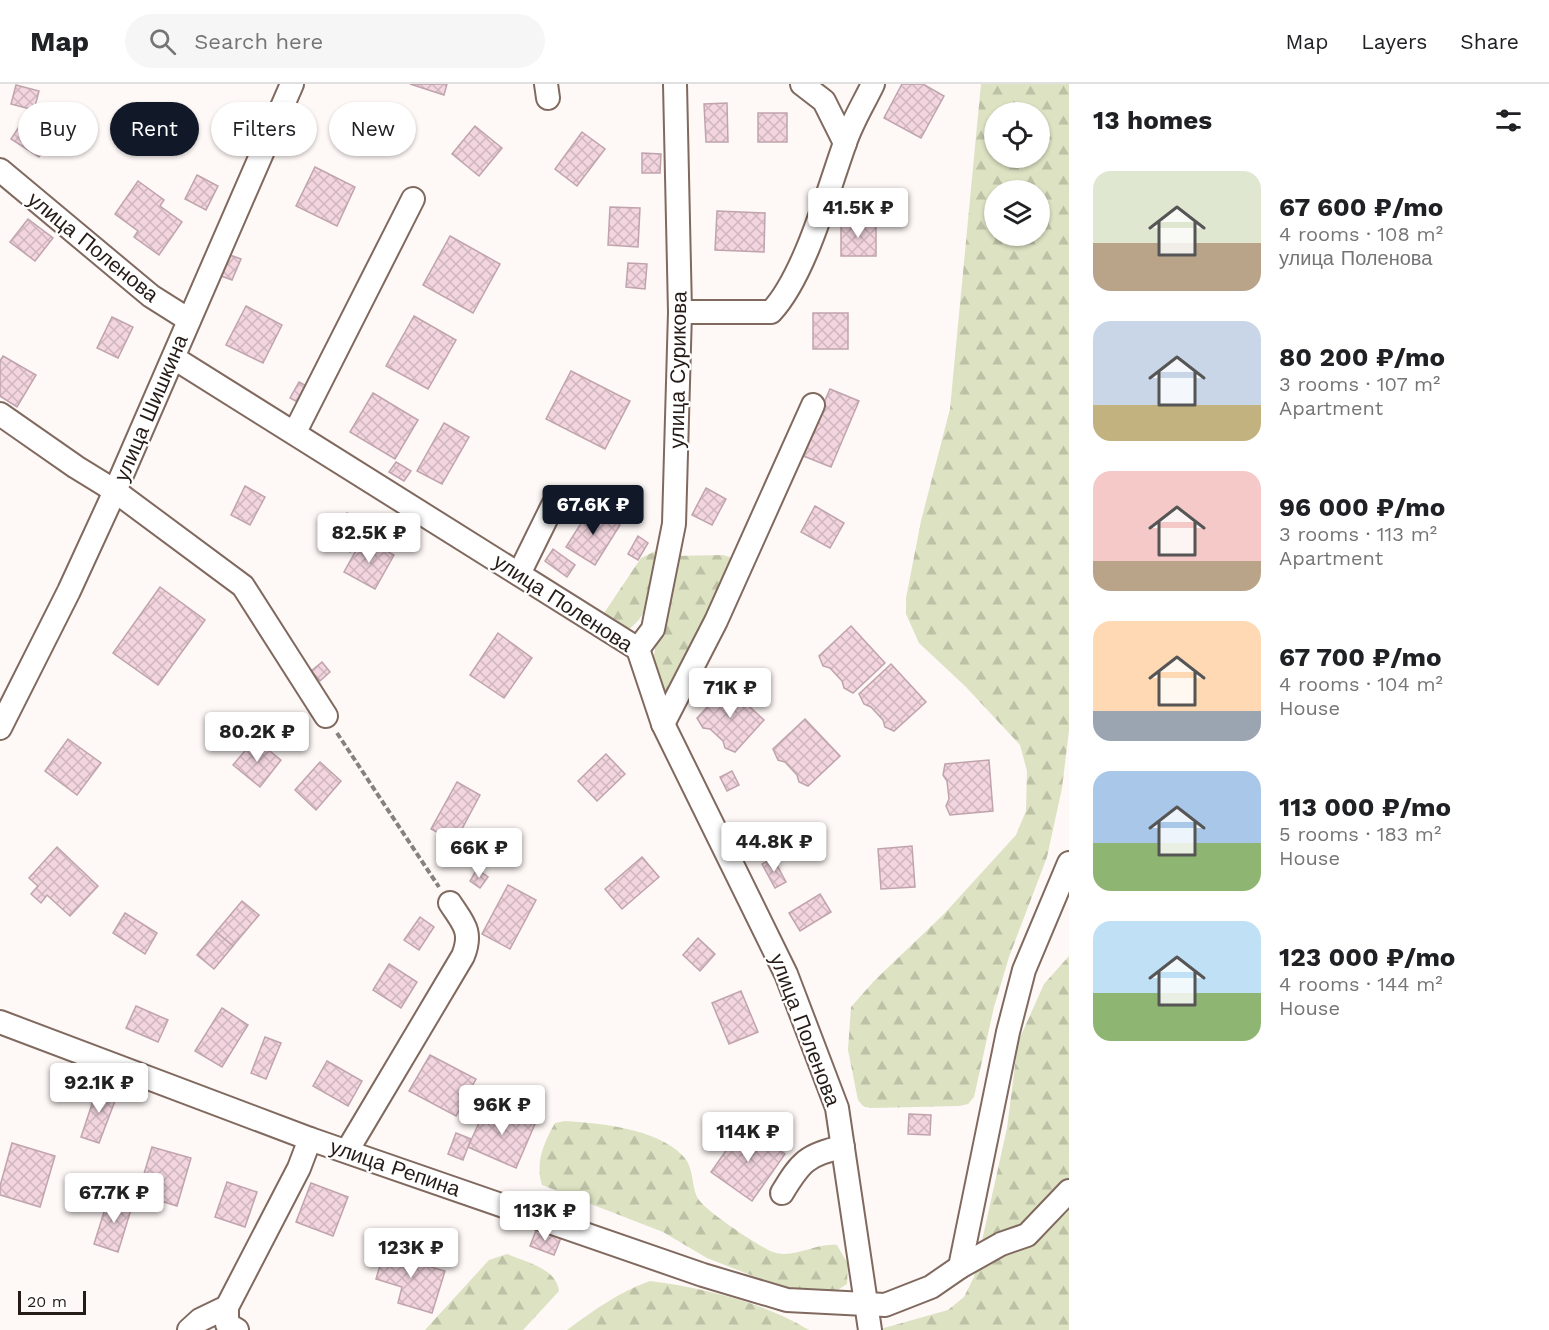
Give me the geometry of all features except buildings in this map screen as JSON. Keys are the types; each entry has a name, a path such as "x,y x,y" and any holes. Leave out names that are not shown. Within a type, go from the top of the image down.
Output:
{"street":[{"name":"улица Шишкина","path":"0,728 116,491 292,84"},
{"name":"улица Сурикова","path":"638,649 652,629 674,524 680,312 675,84"},
{"path":"802,84 824,101 845,143"},
{"path":"680,312 771,312 780,302 808,244 845,143 873,84"},
{"name":"улица Поленова","path":"0,170 151,296 189,321"},
{"path":"295,432 413,199"},
{"name":"улица Поленова","path":"174,358 638,649 663,724 786,974 837,1108 870,1330"},
{"path":"663,724 716,621 813,405"},
{"path":"0,414 76,467 116,491 243,586 326,716"},
{"path":"519,574 553,505"},
{"path":"960,1267 1008,1032 1024,970 1069,863"},
{"path":"347,1151 468,944 468,930 450,903"},
{"name":"улица Репина","path":"0,1022 310,1139 703,1275 787,1299 885,1305 911,1296 1001,1244 1027,1235 1069,1191"},
{"path":"237,1330 227,1324 227,1307 299,1168 310,1139"},
{"path":"782,1194 800,1164 819,1151 843,1147"},
{"path":"189,1330 200,1320 227,1307"}],"path":[{"path":"326,716 450,903"}],"green space":[{"path":"981,84 1069,84 1069,730 1062,788 1047,857 1009,957 994,1007 974,1097 968,1104 959,1106 870,1108 863,1106 858,1100 848,1050 851,1007 874,981 944,914 1016,835 1026,811 1027,771 1020,745 965,686 919,643 906,614 906,598 921,521 950,409"},
{"path":"662,548 646,609 631,628 620,633 600,619 641,558"},
{"path":"723,555 733,558 735,563 668,698 649,678 675,556"},
{"path":"1069,956 1069,1330 877,1330 948,1310 964,1297 974,1277 1007,1128 1018,1042 1044,984"},
{"path":"565,1121 627,1129 643,1133 671,1146 689,1164 695,1192 701,1203 719,1218 770,1251 787,1254 820,1246 837,1245 848,1264 847,1284 836,1291 784,1288 707,1258 663,1232 542,1185 540,1161 544,1145 555,1123"},
{"path":"507,1254 546,1271 557,1283 559,1291 523,1330 425,1330 489,1260"},
{"path":"650,1281 691,1288 752,1304 809,1330 567,1330 617,1296"}]}
